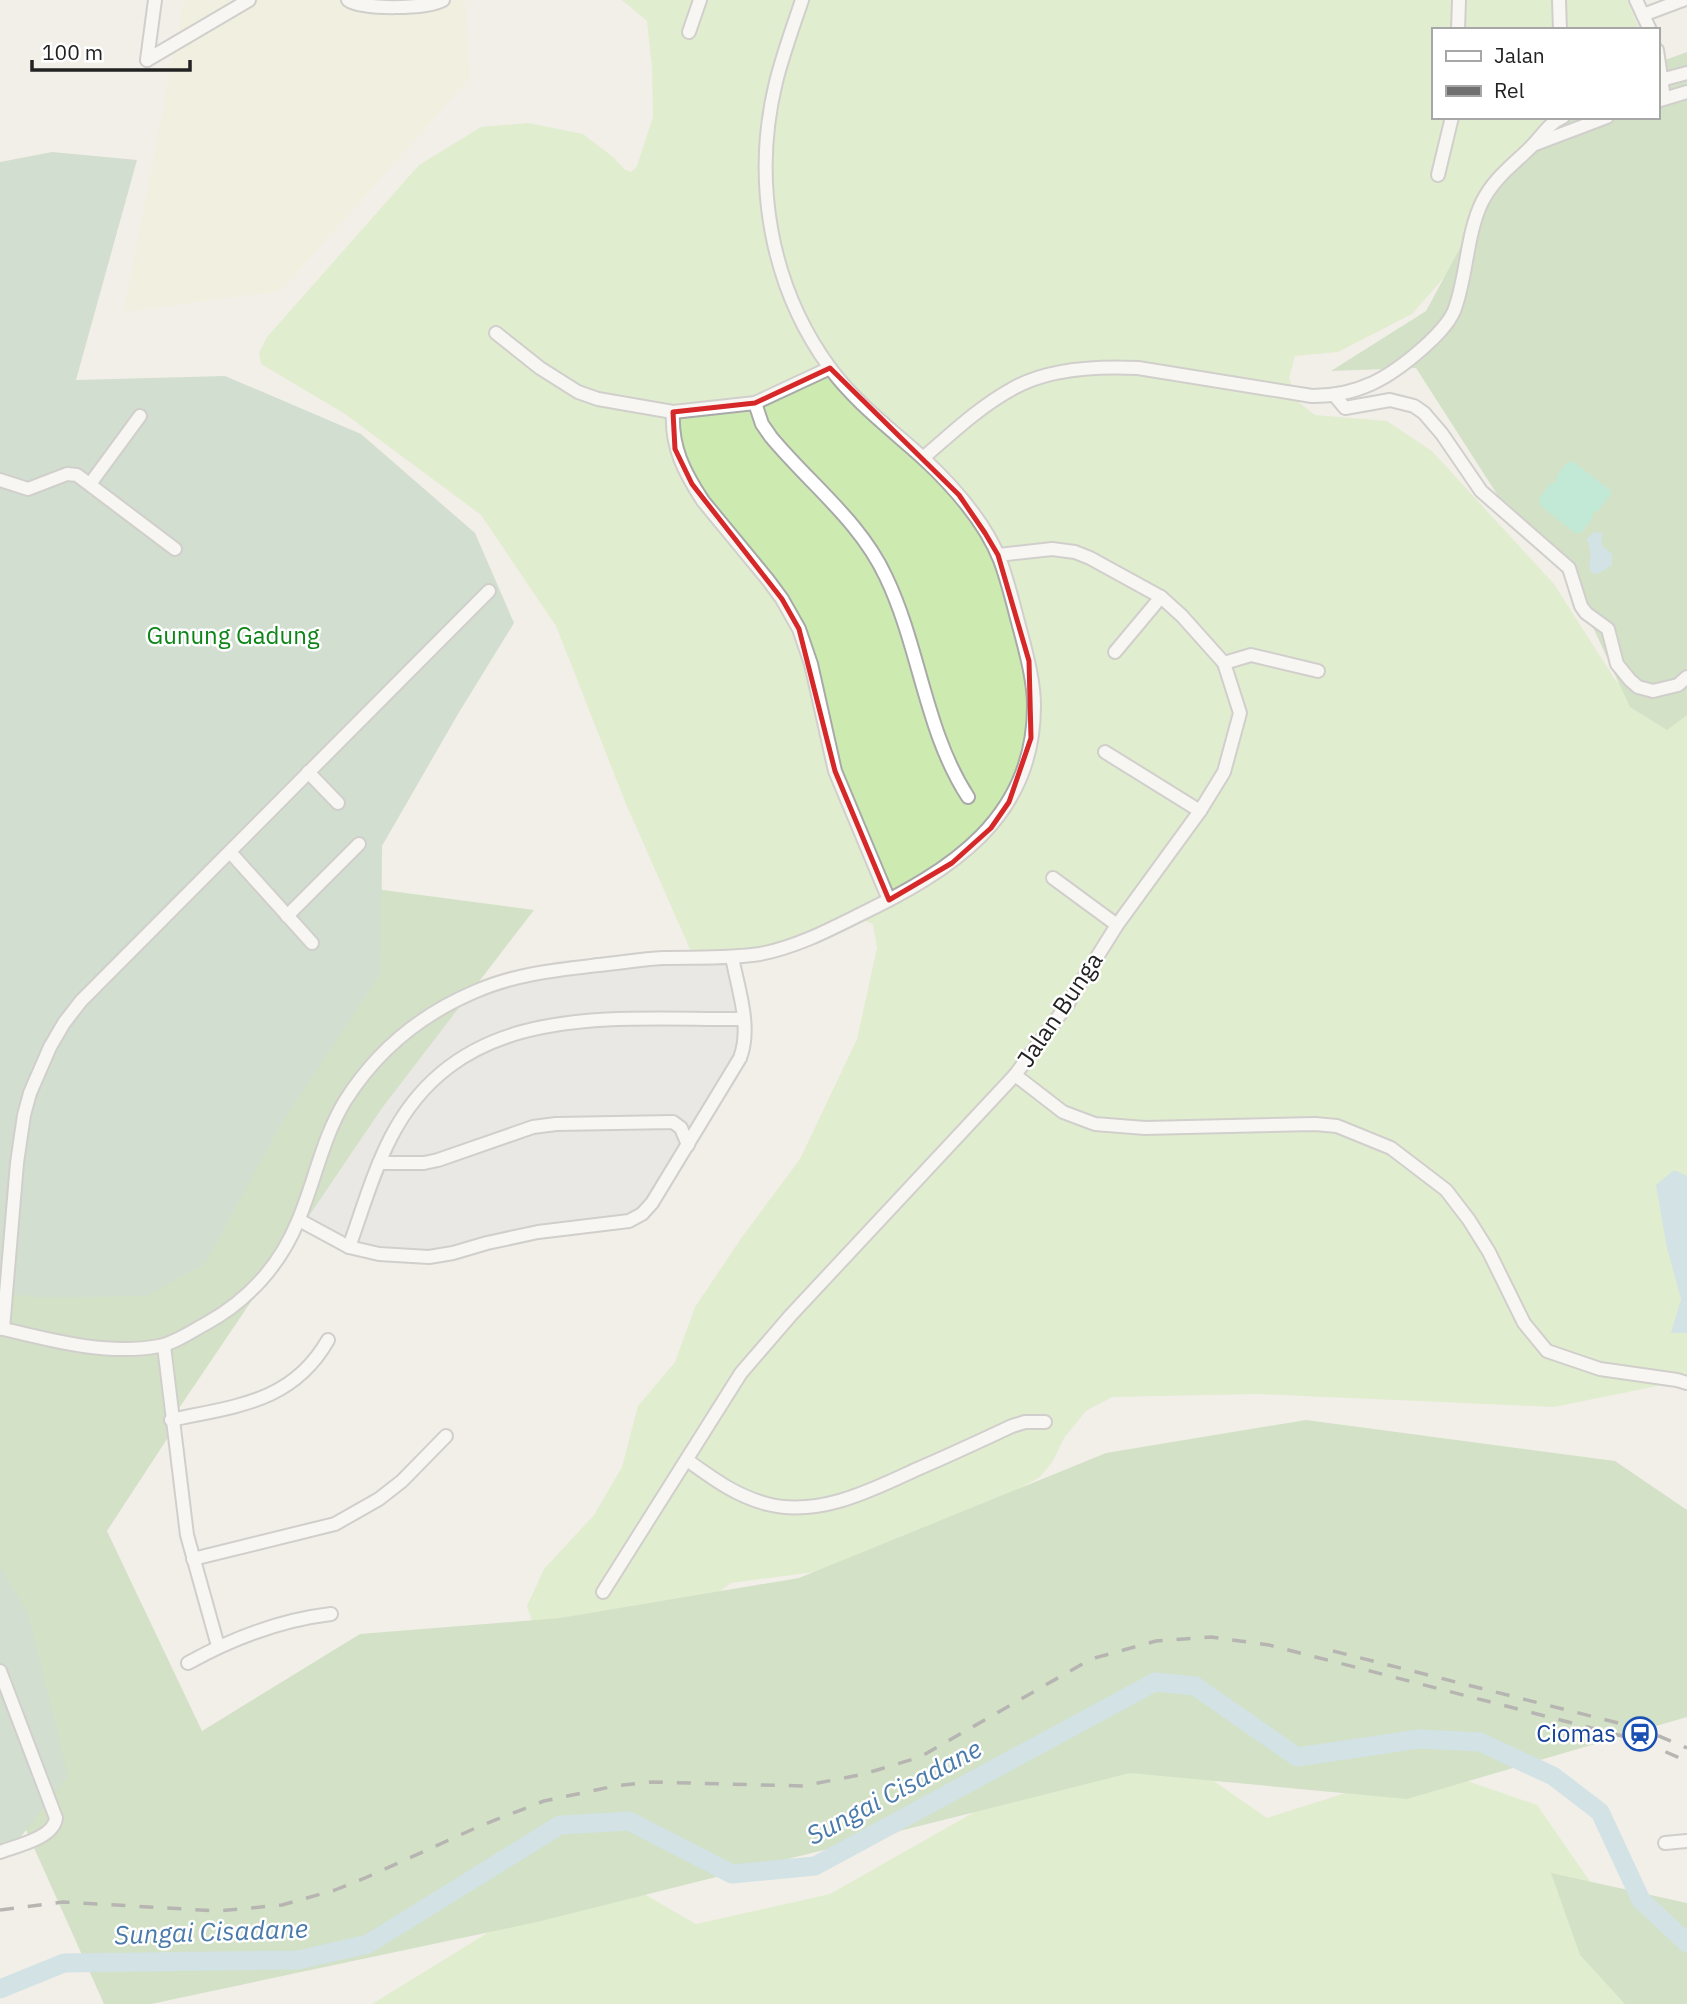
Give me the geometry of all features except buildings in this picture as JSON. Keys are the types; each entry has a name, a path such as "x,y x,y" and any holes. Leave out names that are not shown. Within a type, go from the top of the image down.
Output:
{"street":[{"path":"155,0 146,60 249,0"},
{"path":"348,0 359,5 429,6 443,0"},
{"path":"689,32 700,0"},
{"path":"489,591 81,1001 64,1023 34,1082 24,1115 1,1328 68,1344 125,1349 164,1346 230,1310 252,1291 271,1269 299,1220 326,1140 345,1102 366,1071 395,1041 426,1017 453,1000 492,984 540,972 657,958 732,957 802,943 890,901 952,863 991,828 1009,802 1023,770 1031,738 1034,704 1029,661 998,555 959,495 923,458 881,423 830,368 787,289 775,252 766,193 768,131 774,95 802,0"},
{"path":"1458,28 1459,0"},
{"path":"1559,0 1560,28"},
{"path":"1636,0 1649,28"},
{"path":"1643,15 1683,0"},
{"path":"1687,73 1660,80 1661,100 1687,92"},
{"path":"1438,175 1452,119"},
{"path":"923,458 994,400 1015,387 1051,375 1083,369 1112,366 1138,368 1312,396 1335,396 1364,388 1390,374 1432,340 1444,325 1453,311 1480,206 1498,177 1560,119"},
{"path":"1533,145 1602,119"},
{"path":"496,333 540,368 578,392 598,399 673,412 755,403 830,368"},
{"path":"1335,396 1345,408 1390,400 1414,406 1424,413 1442,433 1481,491 1569,568 1581,606 1608,629 1617,664 1630,680 1638,687 1653,691 1678,684 1687,677"},
{"path":"755,403 762,424 771,437 848,519 885,574 911,640 943,750 968,797"},
{"path":"673,412 675,449 692,484 782,599 799,629 811,664 835,771 890,901"},
{"path":"90,484 140,416"},
{"path":"0,480 28,489 72,473 175,549"},
{"name":"Jalan Bunga","path":"998,555 1052,549 1075,552 1161,597 1224,663 1240,713 1224,772 1200,811 1117,925 1067,1005 1015,1075 1063,1112 1095,1124 1145,1128 1315,1124 1338,1126 1370,1138 1410,1160 1446,1190 1489,1252 1524,1323 1547,1351 1600,1369 1687,1383"},
{"path":"1115,652 1161,597"},
{"path":"1224,663 1251,655 1318,671"},
{"path":"1105,752 1200,811"},
{"path":"308,772 338,803"},
{"path":"287,916 359,844"},
{"path":"230,852 312,943"},
{"path":"1053,878 1117,925"},
{"path":"299,1220 349,1247 379,1254 429,1256 453,1253 538,1232 629,1221 642,1214 652,1203 740,1058 746,1039 732,957"},
{"path":"349,1247 391,1136 421,1094 462,1058 488,1042 536,1027 585,1021 744,1019"},
{"path":"603,1592 749,1364 791,1315 1015,1075"},
{"path":"379,1163 424,1163 438,1160 514,1132 556,1124 667,1121 678,1124 688,1145"},
{"path":"171,1420 260,1400 275,1393 302,1374 328,1340"},
{"path":"164,1346 171,1420 192,1559 218,1646"},
{"path":"687,1460 724,1485 754,1500 779,1507 810,1506 866,1493 1012,1426 1025,1422 1045,1422"},
{"path":"192,1559 314,1531 346,1518 379,1499 402,1481 446,1436"},
{"path":"188,1662 218,1646 290,1621 331,1614"},
{"path":"0,1671 56,1818 55,1824 47,1833 0,1852"},
{"path":"1665,1843 1687,1841"}],"highlighted area":[{"path":"830,368 959,495 985,533 998,555 1029,661 1031,738 1009,802 991,828 952,863 889,900 835,771 799,629 782,599 692,484 675,449 673,412 755,403"}],"shaded area":[{"path":"657,955 732,957 740,1058 643,1212 430,1254 369,1249 299,1220 402,1034 503,981 557,961"}],"green space":[{"path":"184,0 465,0 470,78 281,291 124,312"},
{"path":"622,0 1627,0 1639,28 1432,28 1432,119 1598,119 1477,201 1455,265 1412,314 1338,352 1295,356 1289,378 1296,400 1315,415 1387,421 1432,451 1554,584 1616,681 1636,698 1687,690 1687,1380 1554,1407 1257,1394 1112,1397 1086,1411 1064,1438 1053,1461 1040,1477 912,1549 844,1568 731,1583 678,1623 535,1631 527,1606 544,1569 594,1515 622,1467 638,1406 675,1362 695,1307 742,1237 800,1159 857,1039 877,948 873,924 862,920 756,958 714,965 701,962 690,949 626,804 556,626 481,515 345,414 261,364 259,353 267,337 419,165 481,127 528,123 583,134 631,172 637,166 653,117 647,21"},
{"path":"1687,52 1687,715 1667,730 1630,707 1557,550 1500,499 1416,368 1331,371 1426,311 1507,161 1550,119 1659,119 1659,62"},
{"name":"Gunung Gadung","path":"52,152 137,160 76,380 225,376 361,434 475,533 514,623 382,846 381,973 280,1126 205,1264 146,1296 42,1298 0,1293 0,162"},
{"path":"1572,461 1610,490 1611,494 1598,511 1593,512 1593,517 1582,532 1576,534 1540,505 1539,499 1550,484 1556,482 1563,467"},
{"path":"299,879 534,910 382,1108 171,1420 167,1439 107,1531 202,1731 360,1634 560,1618 799,1578 1106,1453 1306,1420 1615,1461 1687,1510 1687,1717 1407,1799 1130,1773 537,1922 151,2004 104,2004 0,1772 0,1114"},
{"path":"0,1566 28,1613 68,1776 19,1839 0,1849"},
{"path":"1172,1752 1267,1818 1427,1767 1537,1805 1675,2004 372,2004 596,1866 696,1924 830,1894 1043,1773"},
{"path":"1551,1873 1687,1903 1687,2004 1625,2004 1580,1955"}],"water":[{"path":"1593,532 1603,533 1602,544 1612,554 1612,565 1598,574 1592,573 1587,540"},
{"path":"1674,1170 1687,1176 1687,1333 1671,1333 1681,1299 1667,1248 1656,1185"}],"waterway":[{"name":"Sungai Cisadane","path":"0,1989 64,1963 298,1960 368,1944 560,1825 629,1821 732,1874 815,1866 1155,1682 1195,1686 1297,1757 1419,1739 1480,1742 1553,1776 1600,1812 1641,1900 1687,1943"}],"railway":[{"path":"0,1910 63,1902 219,1911 282,1905 335,1890 544,1801 615,1786 652,1782 803,1786 864,1774 920,1757 1091,1659 1156,1641 1211,1637 1269,1645 1638,1740 1687,1761"},
{"path":"1333,1651 1642,1729 1687,1748"}],"place":[{"name":"Ciomas","path":"1640,1734"}]}
